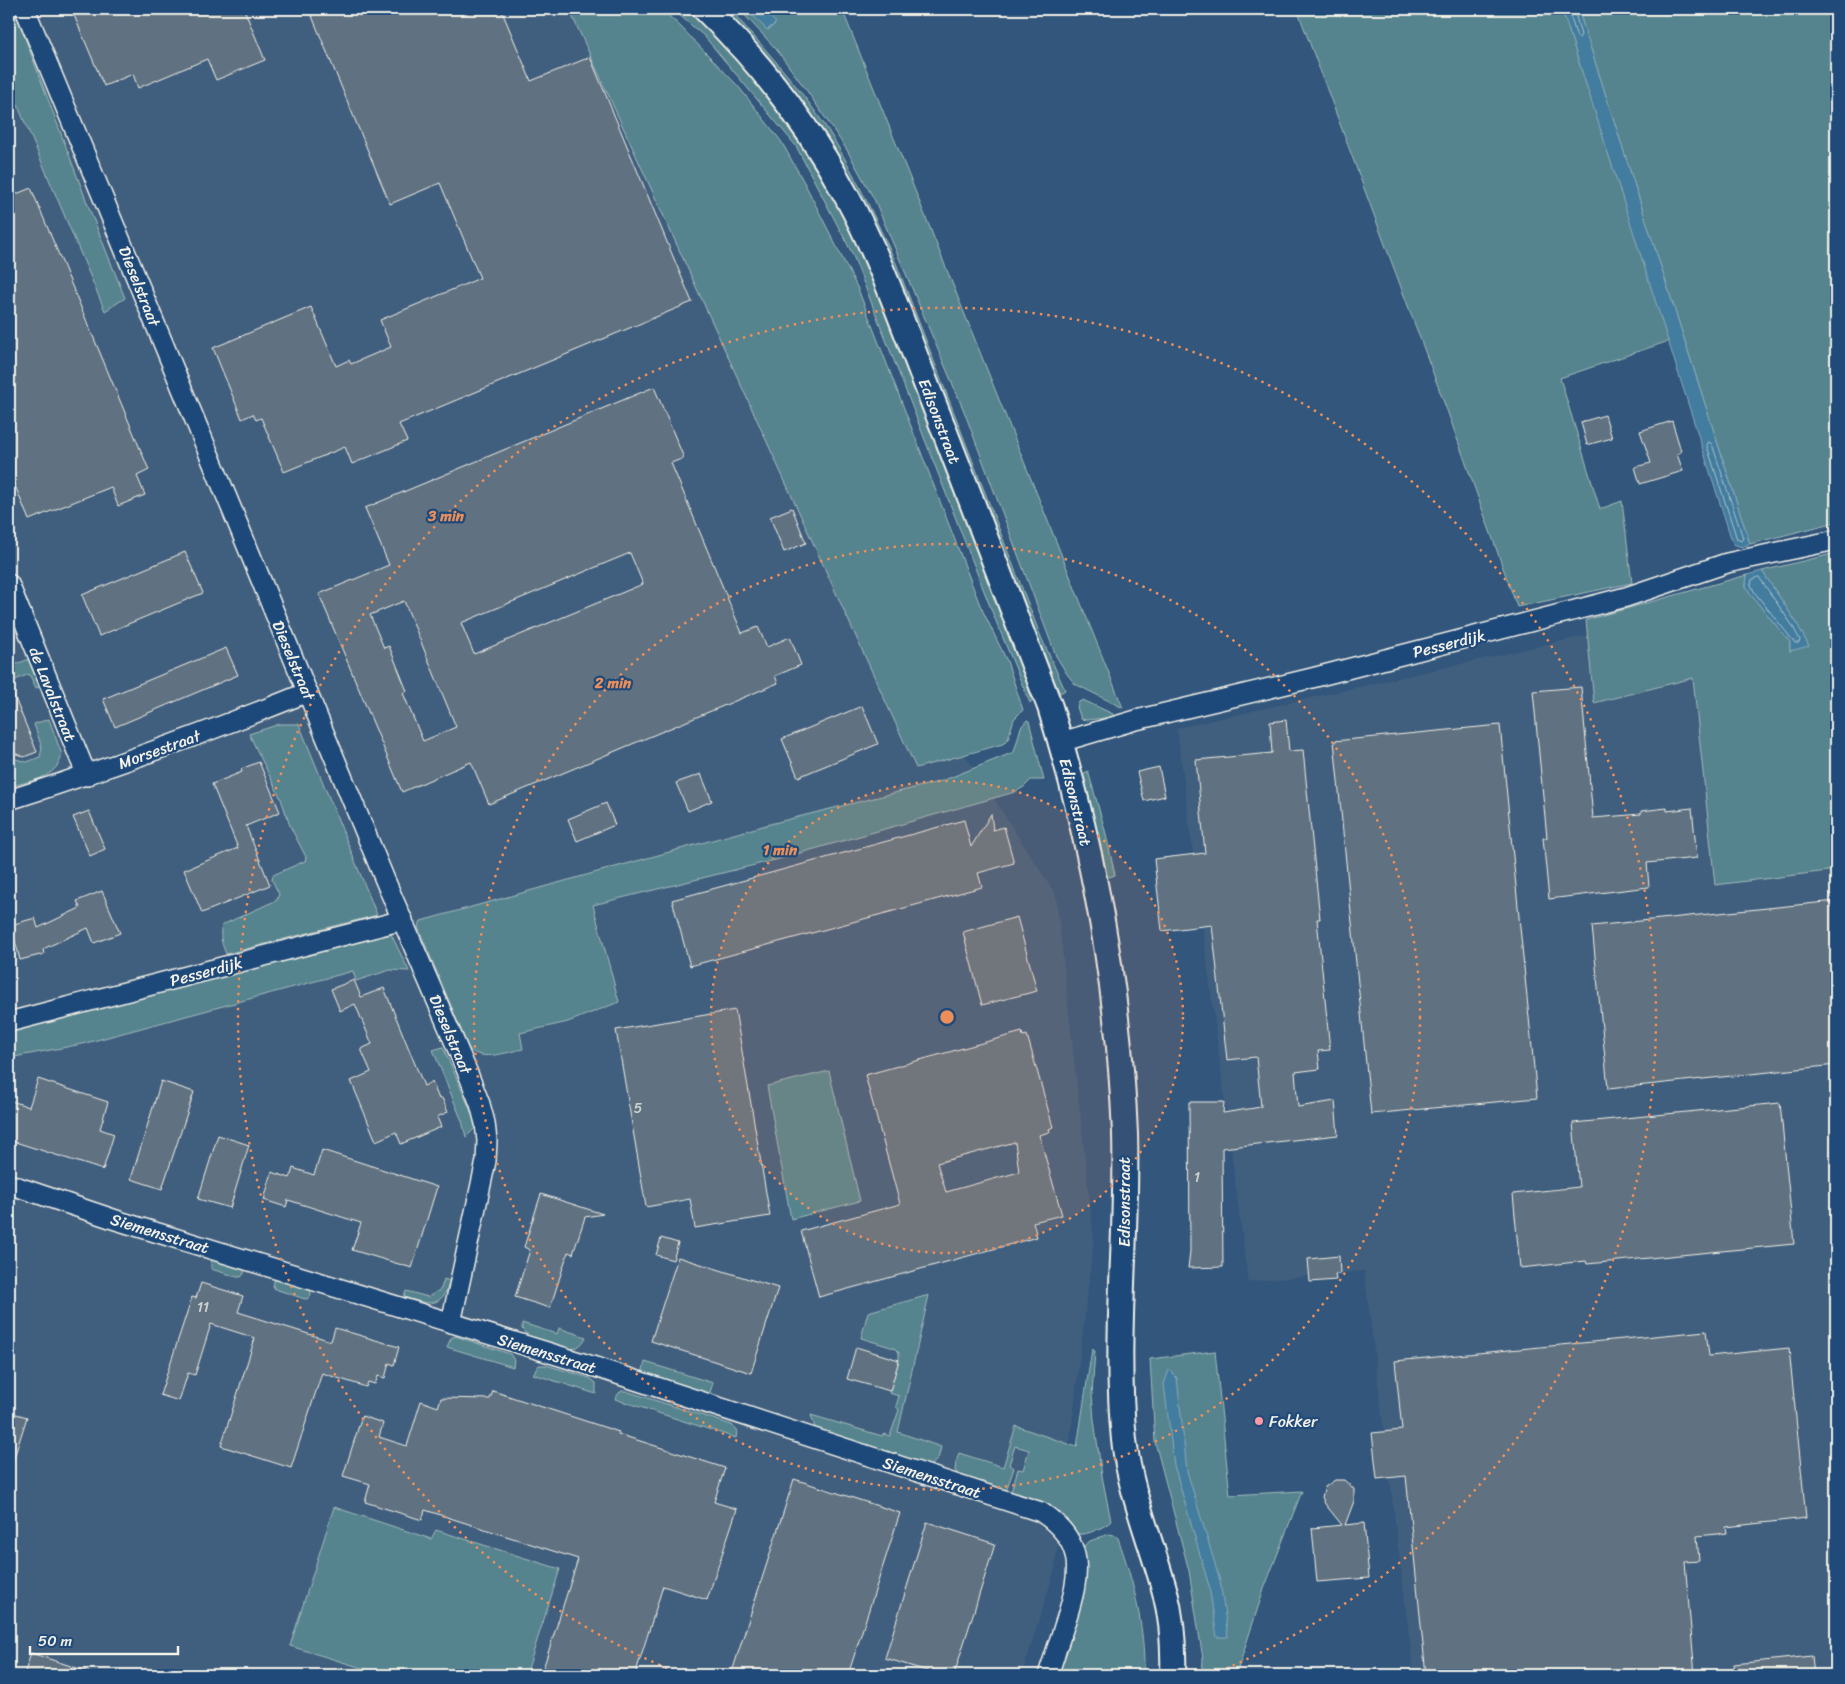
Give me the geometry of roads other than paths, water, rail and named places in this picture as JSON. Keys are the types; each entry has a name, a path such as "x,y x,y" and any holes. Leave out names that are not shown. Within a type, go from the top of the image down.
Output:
{"main road":[{"name":"Edisonstraat","path":"705,9 769,78 814,141 848,197 878,262 946,434 1050,707 1061,742 1090,865 1113,990 1120,1058 1126,1214 1120,1379 1124,1440 1130,1481 1165,1594 1172,1635 1173,1675"}],"street":[{"name":"Dieselstraat","path":"25,9 480,1104 487,1141 485,1168 451,1323"},
{"name":"Pesserdijk","path":"1061,742 1136,720 1322,676 1626,597 1727,563 1836,540"},
{"name":"de Lavalstraat","path":"9,584 87,776"},
{"name":"Morsestraat","path":"9,800 87,776 220,728 308,692"},
{"name":"Pesserdijk","path":"9,1022 403,920"},
{"name":"Siemensstraat","path":"9,1184 119,1220 586,1364 1031,1508 1050,1518 1059,1526 1071,1544 1078,1570 1077,1582 1048,1675"}],"water":[{"path":"747,9 762,9 776,23 767,30"},
{"path":"1562,9 1578,9 1750,544 1742,547 1733,544"},
{"path":"1762,571 1796,622 1809,646 1790,651 1790,642 1751,595 1746,586 1747,575"},
{"path":"1169,1370 1177,1378 1187,1471 1220,1581 1228,1637 1217,1637 1209,1586 1174,1465 1164,1384"}],"place":[{"name":"Fokker","path":"1259,1421"}]}
